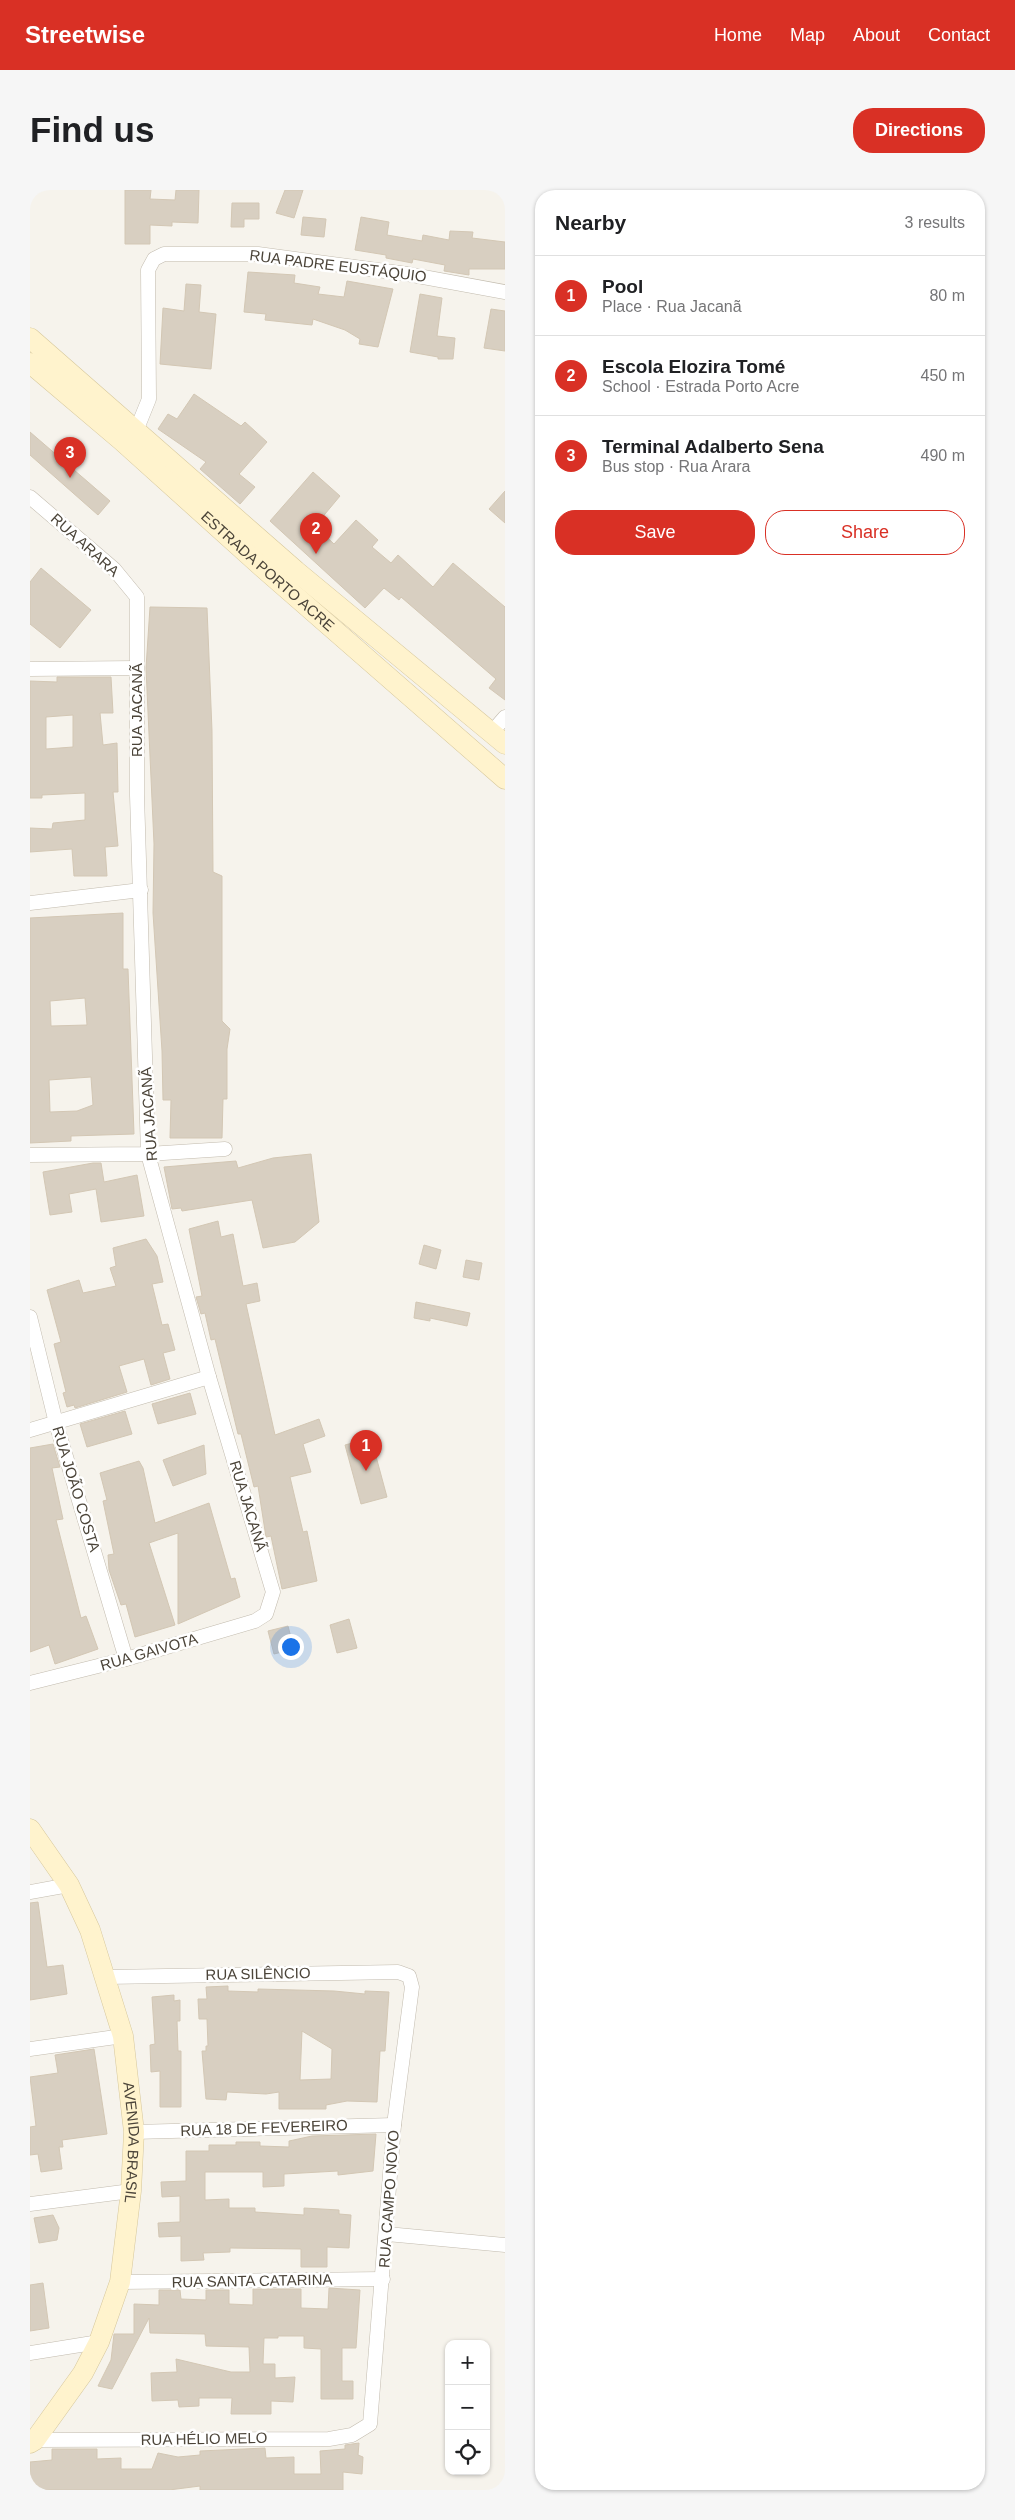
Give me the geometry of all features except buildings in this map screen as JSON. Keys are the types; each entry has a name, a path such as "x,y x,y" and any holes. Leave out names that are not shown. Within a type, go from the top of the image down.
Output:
{"main road":[{"name":"ESTRADA PORTO ACRE","path":"30,338 262,568 505,779"},
{"name":"ESTRADA PORTO ACRE","path":"30,364 131,437 296,571 501,731"},
{"name":"AVENIDA BRASIL","path":"30,1829 69,1885 90,1930 123,2036 134,2132 131,2191 120,2282 99,2342 83,2373 32,2442"}],"street":[{"name":"RUA PADRE EUSTÁQUIO","path":"131,437 149,399 148,270 154,259 164,254 258,254 407,274 505,292"},
{"name":"RUA ARARA","path":"30,497 114,569 137,597"},
{"name":"RUA JACANÃ","path":"137,597 136,668 148,1154 209,1377 273,1592 266,1614"},
{"path":"30,669 136,668"},
{"path":"30,903 141,890"},
{"path":"30,1155 148,1154 225,1149"},
{"name":"RUA JOÃO COSTA","path":"30,1317 56,1423 126,1659"},
{"path":"30,1430 209,1377"},
{"name":"RUA GAIVOTA","path":"30,1683 126,1659 255,1621 266,1614"},
{"path":"30,1892 69,1885"},
{"name":"RUA SILÊNCIO","path":"106,1977 398,1972 410,1976"},
{"name":"RUA CAMPO NOVO","path":"370,2424 394,2125 412,1987 410,1976"},
{"path":"30,2049 123,2036"},
{"name":"RUA 18 DE FEVEREIRO","path":"134,2132 394,2125"},
{"path":"30,2204 131,2191"},
{"path":"386,2234 505,2245"},
{"name":"RUA SANTA CATARINA","path":"120,2282 383,2279"},
{"path":"30,2352 99,2342"},
{"name":"RUA HÉLIO MELO","path":"32,2442 329,2439 352,2435 370,2424"}],"place":[{"name":"Terminal Adalberto Sena","path":"70,478"},
{"name":"Escola Elozira Tomé","path":"316,554"},
{"name":"Pool","path":"366,1471"}]}
